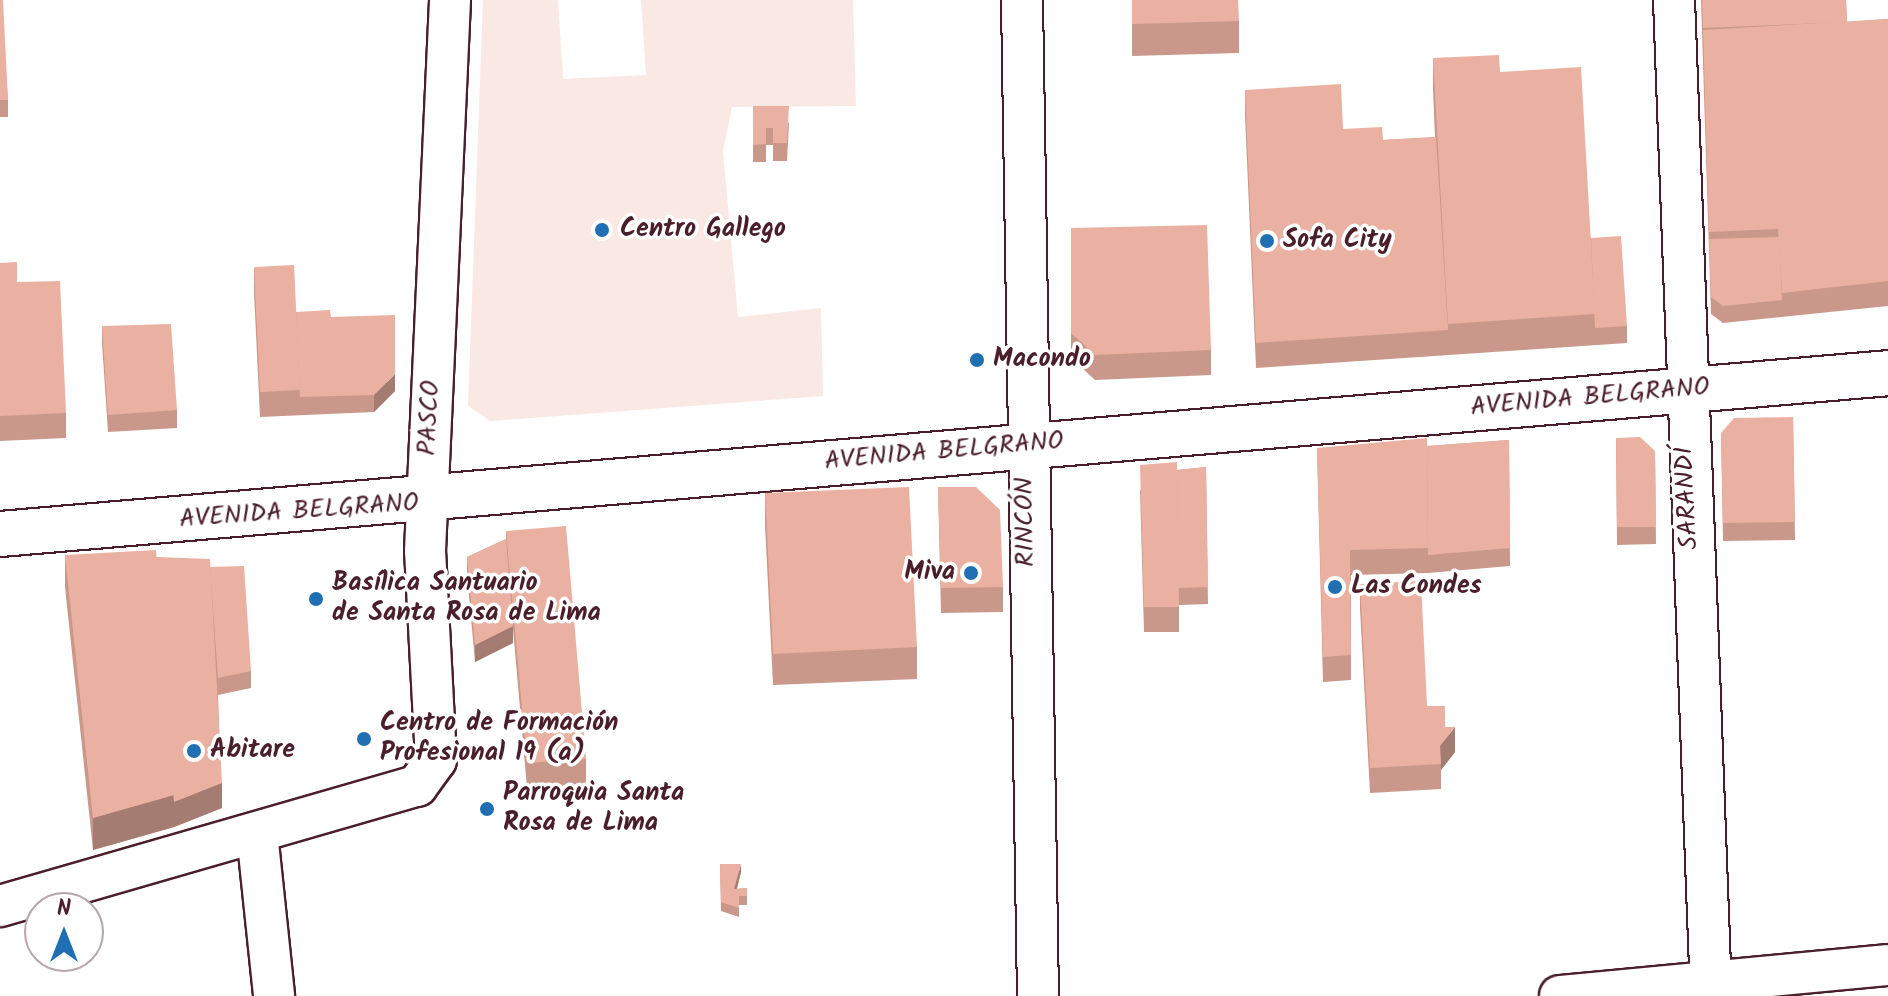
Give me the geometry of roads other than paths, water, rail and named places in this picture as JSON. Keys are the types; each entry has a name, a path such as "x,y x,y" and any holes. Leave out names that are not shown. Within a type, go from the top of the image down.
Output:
{"main road":[{"name":"AVENIDA BELGRANO","path":"0,534 426,503 1024,446 1888,373"}],"street":[{"name":"PASCO","path":"0,906 417,786 436,760 426,503 450,0"},
{"name":"RINCÓN","path":"1022,0 1024,446 1038,996"},
{"name":"SARANDÍ","path":"1674,0 1684,390 1710,988"},
{"path":"257,833 274,996"},
{"path":"1560,996 1710,988 1888,965"}],"place":[{"name":"Centro Gallego","path":"602,230"},
{"name":"Sofa City","path":"1267,241"},
{"name":"Macondo","path":"977,360"},
{"name":"Miva","path":"971,573"},
{"name":"Las Condes","path":"1335,587"},
{"name":"Basílica Santuario de Santa Rosa de Lima","path":"316,599"},
{"name":"Centro de Formación Profesional 19 (a)","path":"364,739"},
{"name":"Abitare","path":"194,751"},
{"name":"Parroquia Santa Rosa de Lima","path":"487,809"}]}
